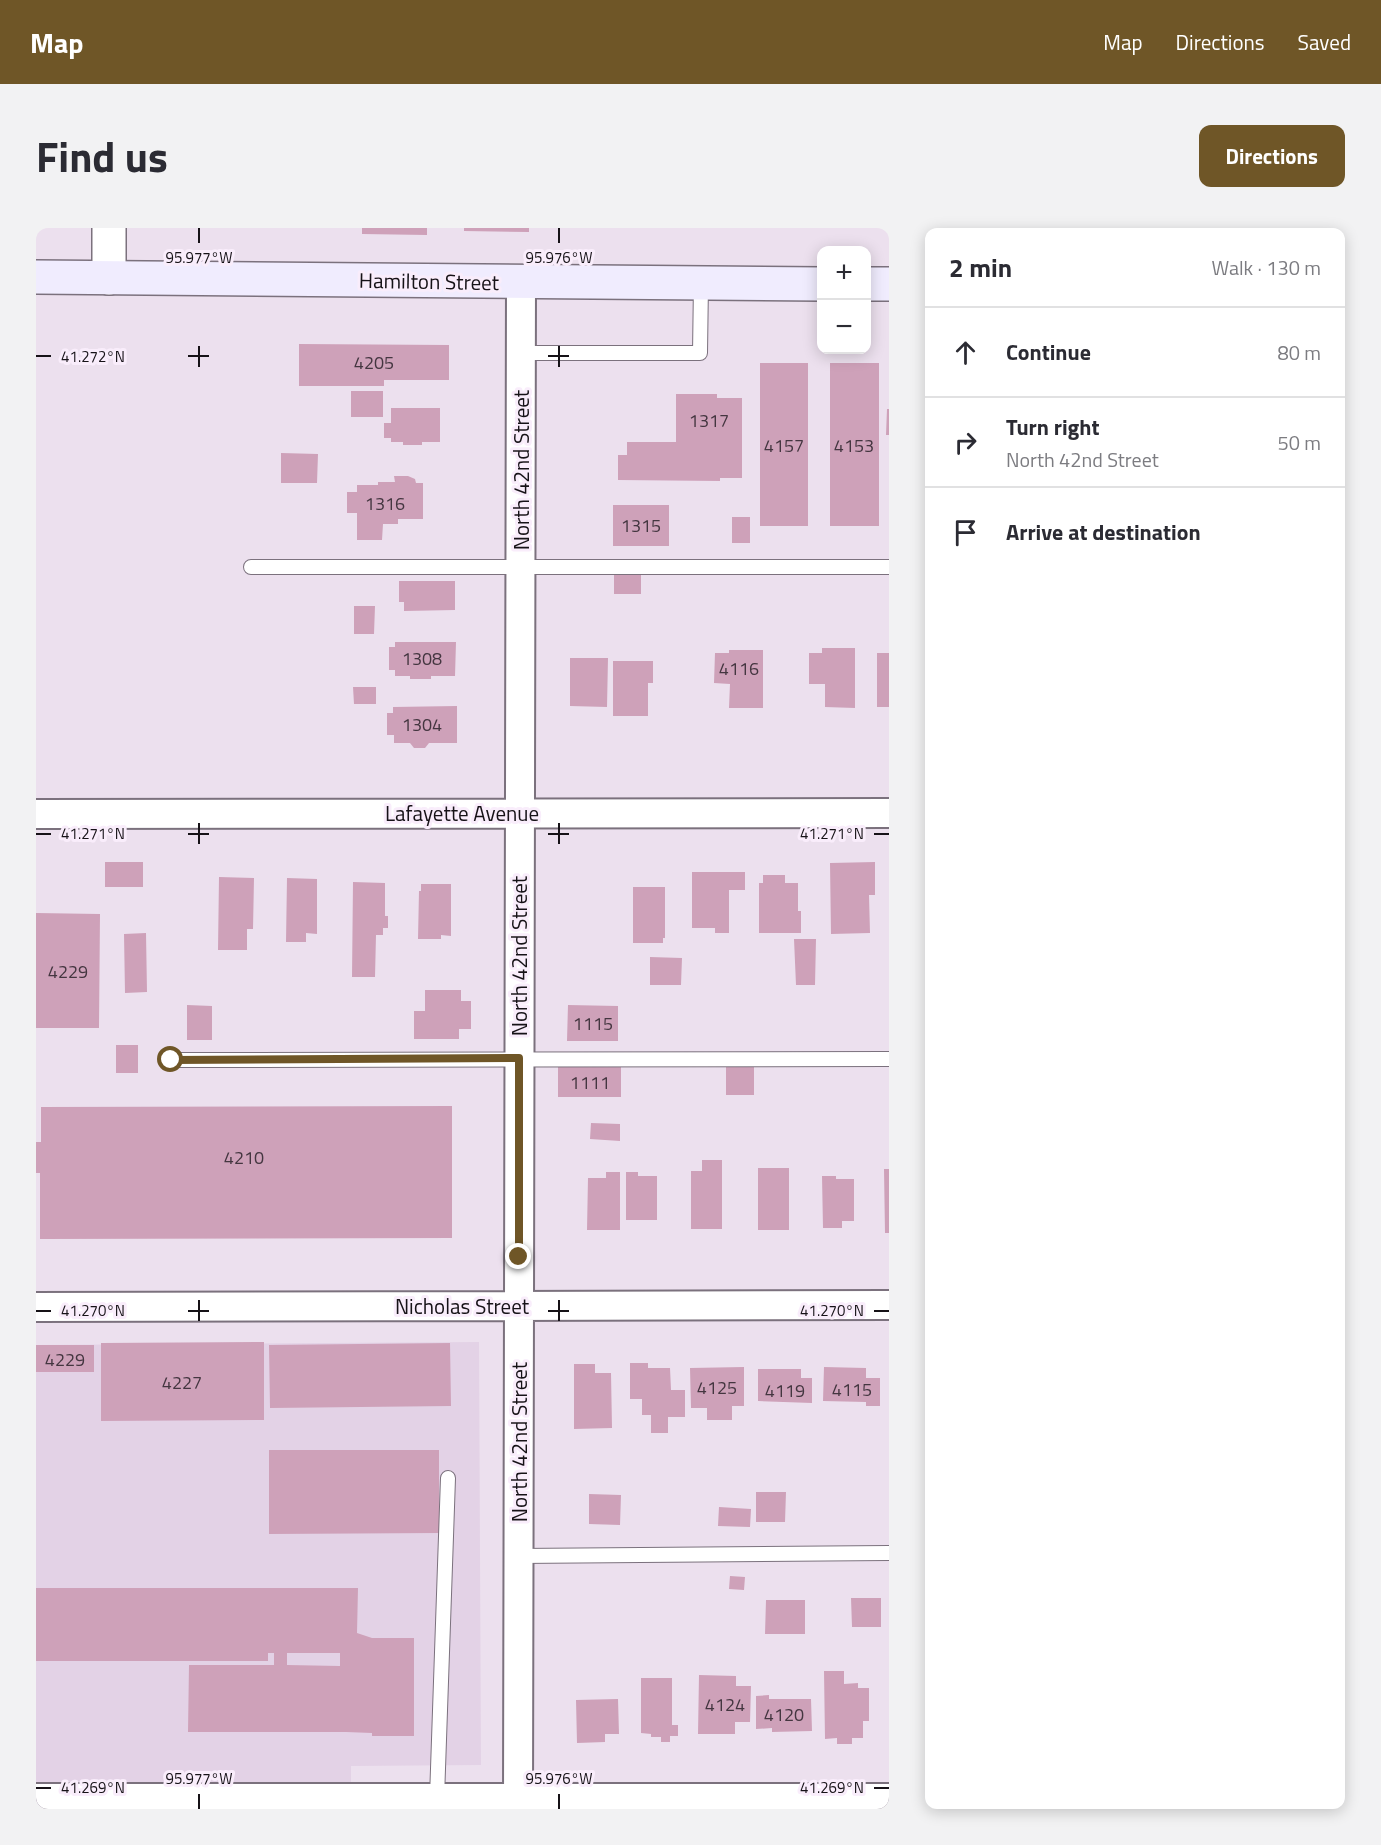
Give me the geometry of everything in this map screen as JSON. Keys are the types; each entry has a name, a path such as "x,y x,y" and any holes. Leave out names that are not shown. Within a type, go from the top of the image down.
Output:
{"main road":[{"name":"Hamilton Street","path":"36,277 817,284"},
{"path":"871,284 889,284"}],"street":[{"path":"109,228 109,278"},
{"name":"North 42nd Street","path":"518,1803 521,282"},
{"name":"Lafayette Avenue","path":"36,814 889,813"},
{"name":"Nicholas Street","path":"36,1307 889,1305"},
{"path":"36,1798 257,1804 438,1798 518,1803 889,1798"}],"lane":[{"path":"521,353 700,353 701,283"},
{"path":"251,567 889,567"},
{"path":"171,1060 889,1059"},
{"path":"438,1798 448,1478"},
{"path":"519,1556 889,1553"}],"shaded area":[{"path":"479,1342 481,1765 351,1766 351,1809 36,1809 36,1345"}],"building":[{"path":"362,228 427,228 427,235 362,234"},
{"path":"464,228 529,228 529,232 464,231"},
{"path":"299,344 449,345 449,380 384,380 384,386 299,386"},
{"path":"760,363 808,363 808,526 760,526"},
{"path":"830,363 879,363 879,526 830,526"},
{"path":"351,391 383,391 383,417 351,417"},
{"path":"676,394 717,394 717,398 742,398 742,478 720,478 720,481 618,480 618,455 627,455 627,442 676,442"},
{"path":"391,408 440,408 440,442 403,445 403,442 391,442 391,438 384,438 384,423 391,423"},
{"path":"887,409 889,409 889,435 886,435"},
{"path":"281,453 318,454 317,483 281,483"},
{"path":"394,476 408,476 415,479 416,483 423,483 423,519 398,519 398,524 383,524 382,540 357,540 357,513 347,513 347,492 357,492 357,485 395,482"},
{"path":"613,505 669,505 669,546 613,546"},
{"path":"732,517 750,517 750,543 732,543"},
{"path":"614,575 641,575 641,594 614,594"},
{"path":"399,581 455,581 455,610 404,611 404,602 399,602"},
{"path":"354,606 375,606 374,634 354,634"},
{"path":"395,642 456,642 455,676 410,679 410,676 395,676 395,670 389,670 389,647 395,647"},
{"path":"822,648 855,648 855,708 825,707 825,684 809,684 809,653 822,653"},
{"path":"729,650 763,650 763,708 729,708 730,684 714,683 715,653 729,653"},
{"path":"877,653 889,653 889,707 877,707"},
{"path":"570,658 608,658 607,707 570,706"},
{"path":"613,661 653,661 653,683 648,683 648,716 613,716"},
{"path":"353,687 376,687 376,704 354,704"},
{"path":"457,706 457,743 429,743 425,748 414,748 410,743 394,743 394,735 387,735 387,713 393,713 393,707"},
{"path":"105,862 143,862 143,887 105,887"},
{"path":"875,862 875,895 869,895 870,933 831,934 830,863"},
{"path":"692,872 745,872 745,890 729,890 729,933 715,933 715,928 692,928"},
{"path":"763,875 785,875 785,883 798,883 801,933 759,933 759,883 763,883"},
{"path":"219,877 254,878 253,929 247,929 247,950 218,950"},
{"path":"287,878 317,879 317,934 306,933 306,942 286,942"},
{"path":"353,882 385,883 385,916 388,916 388,928 383,928 383,935 376,935 375,977 352,977"},
{"path":"421,884 451,884 451,936 441,935 441,939 418,939"},
{"path":"633,887 665,887 665,938 663,938 663,943 633,943"},
{"path":"36,913 100,914 99,1028 36,1028"},
{"path":"146,933 147,992 125,993 124,934"},
{"path":"794,939 816,939 815,985 796,985"},
{"path":"650,957 682,958 681,985 650,985"},
{"path":"425,990 461,990 461,1001 471,1001 471,1029 459,1029 459,1039 414,1039 414,1011 425,1011"},
{"path":"187,1005 212,1006 212,1040 187,1040"},
{"path":"568,1005 618,1006 618,1041 567,1041"},
{"path":"116,1045 138,1045 138,1073 116,1073"},
{"path":"558,1066 621,1066 621,1097 558,1097"},
{"path":"726,1066 754,1066 754,1095 726,1095"},
{"path":"452,1106 452,1238 40,1239 40,1173 36,1173 36,1142 41,1142 41,1107"},
{"path":"591,1123 620,1124 620,1141 590,1139"},
{"path":"702,1160 722,1160 722,1229 691,1229 691,1171 702,1171"},
{"path":"758,1168 789,1168 789,1230 758,1230"},
{"path":"884,1169 889,1169 889,1233 885,1233"},
{"path":"606,1172 620,1172 620,1230 587,1230 588,1178 606,1178"},
{"path":"626,1172 638,1172 638,1176 657,1176 657,1220 626,1220"},
{"path":"822,1176 854,1179 854,1221 842,1221 842,1228 823,1228"},
{"path":"264,1342 264,1420 101,1421 101,1343"},
{"path":"450,1343 451,1406 270,1408 269,1345"},
{"path":"36,1345 94,1345 94,1372 36,1372"},
{"path":"630,1363 648,1363 648,1368 670,1368 671,1390 685,1390 685,1417 668,1417 668,1433 651,1433 651,1415 642,1415 642,1399 630,1399"},
{"path":"574,1364 595,1364 595,1373 611,1373 612,1428 574,1429"},
{"path":"744,1367 744,1406 732,1406 732,1420 707,1420 707,1408 691,1408 690,1368"},
{"path":"824,1367 866,1368 866,1378 880,1378 880,1406 866,1406 866,1402 823,1401"},
{"path":"758,1369 801,1369 801,1378 812,1378 812,1403 758,1401"},
{"path":"269,1450 439,1450 439,1533 269,1534"},
{"path":"756,1492 786,1492 785,1522 756,1522"},
{"path":"589,1494 621,1495 620,1525 589,1524"},
{"path":"719,1507 751,1509 750,1527 718,1526"},
{"path":"730,1576 745,1577 744,1590 729,1589"},
{"path":"36,1588 358,1588 357,1633 372,1638 414,1638 414,1736 372,1736 372,1733 346,1732 188,1732 189,1665 274,1665 274,1653 268,1653 268,1661 36,1661","holes":["287,1653 340,1653 340,1666 287,1665"]},
{"path":"851,1598 881,1598 881,1627 852,1627"},
{"path":"766,1600 805,1600 805,1634 765,1634"},
{"path":"824,1671 844,1671 844,1684 858,1683 858,1688 869,1688 869,1721 863,1721 863,1738 852,1738 852,1744 837,1744 837,1738 825,1739"},
{"path":"699,1675 736,1676 736,1686 751,1686 750,1722 735,1722 735,1734 698,1734"},
{"path":"641,1678 672,1678 672,1725 678,1725 678,1736 670,1736 670,1742 661,1742 661,1737 651,1737 651,1734 641,1733"},
{"path":"769,1695 769,1699 811,1699 812,1731 772,1732 772,1728 756,1729 756,1696"},
{"path":"618,1699 619,1734 605,1734 605,1742 577,1743 576,1700"}],"route":[{"path":"171,1060 519,1058 519,1257"}]}
